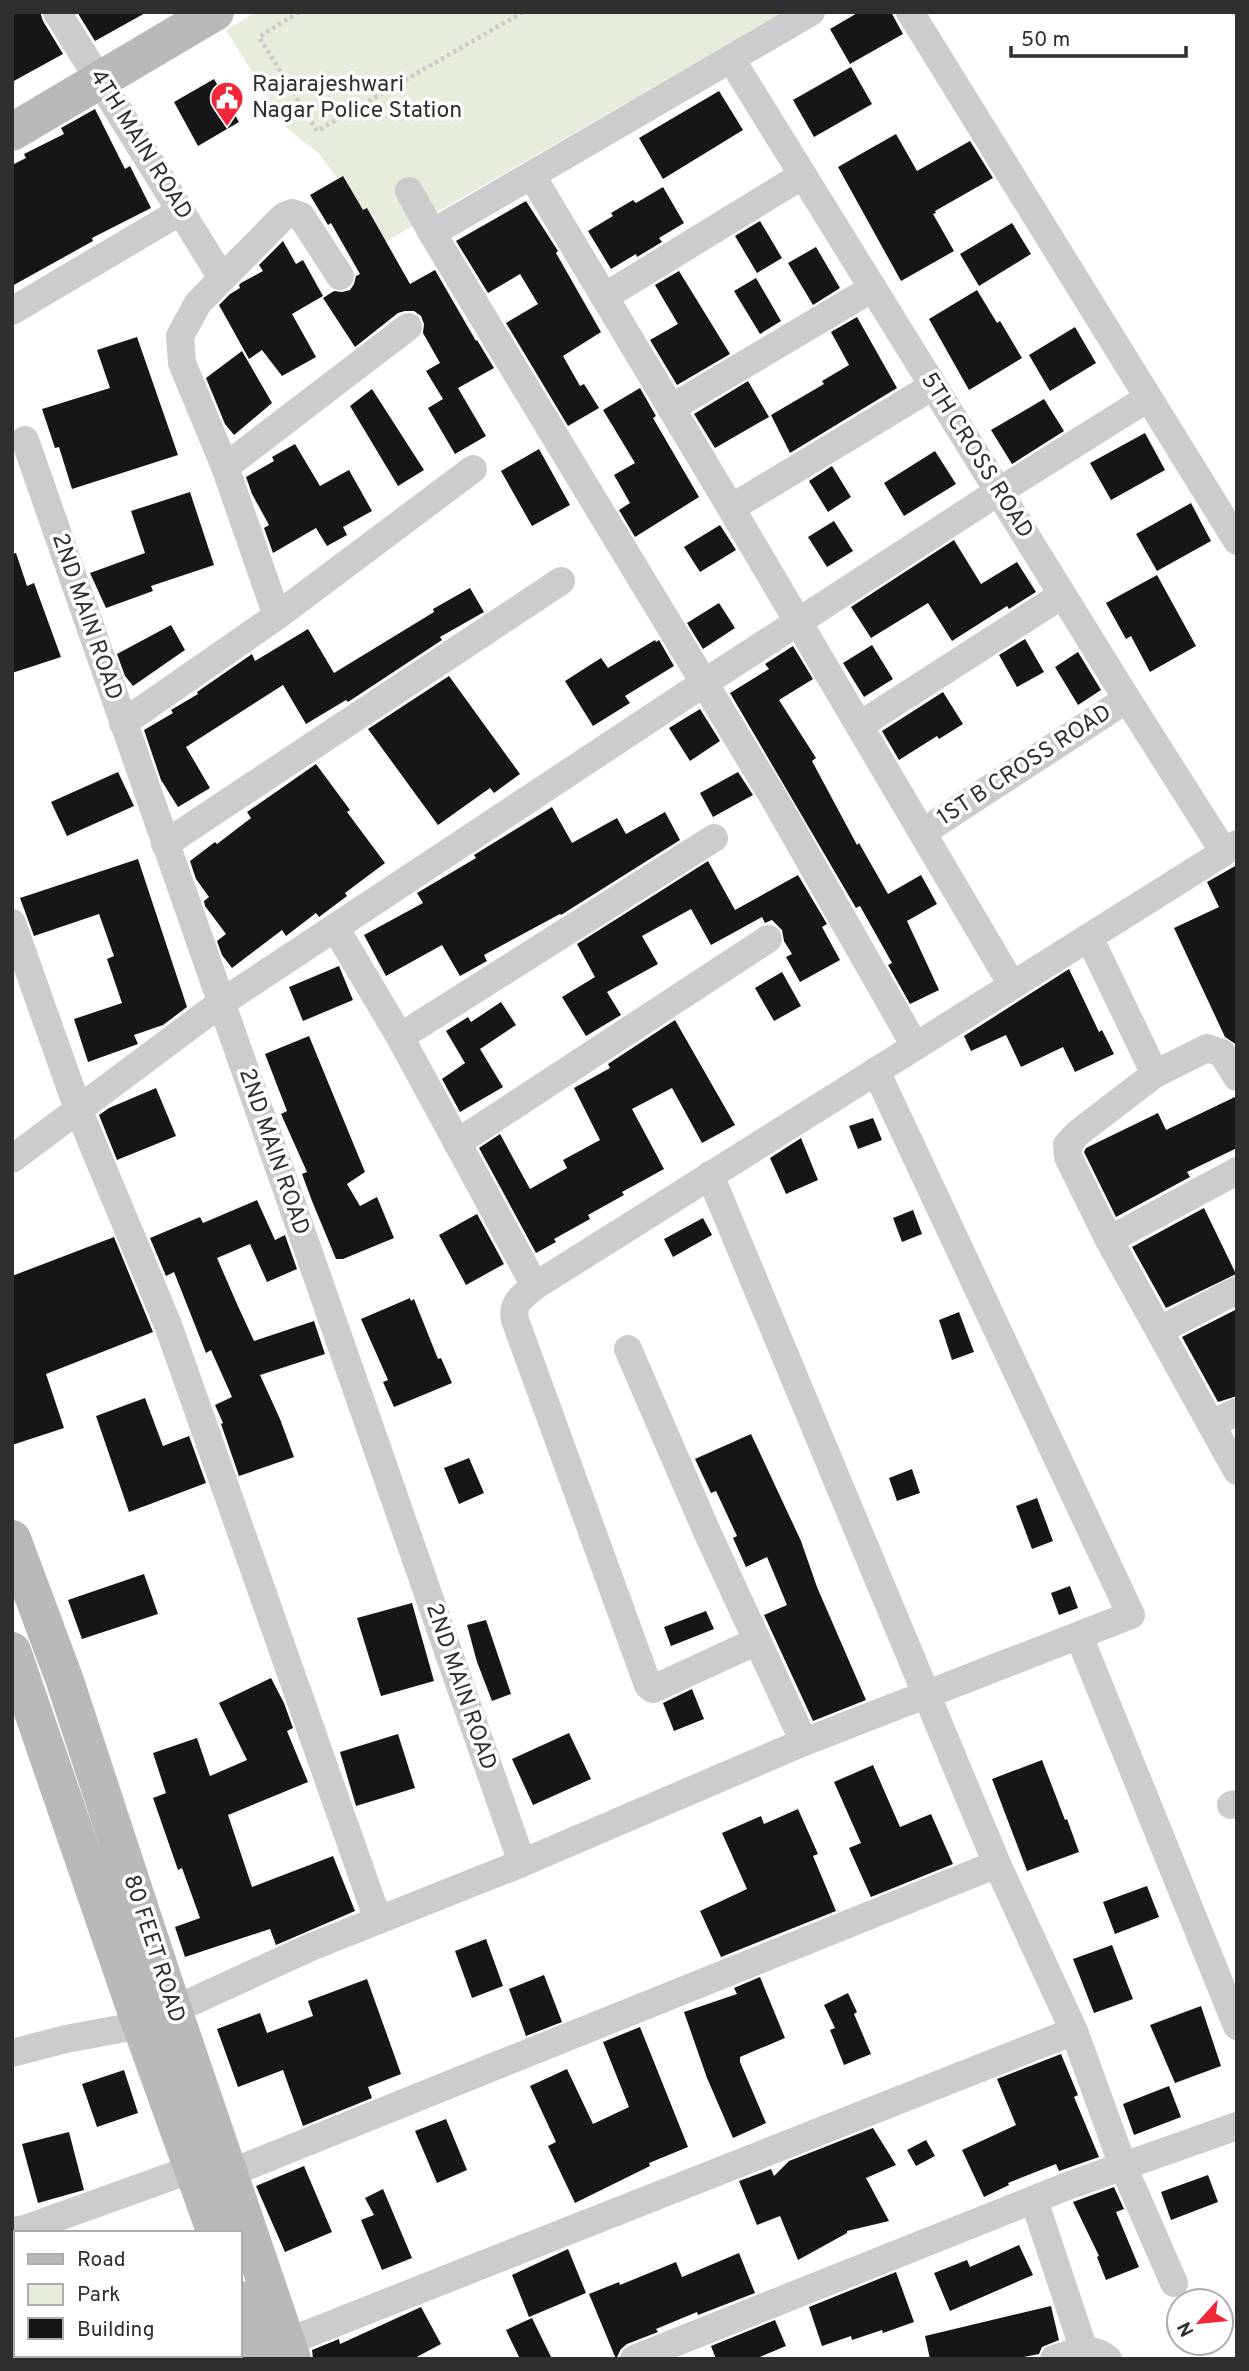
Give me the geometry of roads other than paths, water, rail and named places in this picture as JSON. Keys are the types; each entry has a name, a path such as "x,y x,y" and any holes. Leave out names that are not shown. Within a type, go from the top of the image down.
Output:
{"main road":[{"path":"12,132 215,12"},
{"name":"80 FEET ROAD","path":"12,1539 65,1681 157,2018 192,2169 215,2231"},
{"name":"80 FEET ROAD","path":"12,1651 157,2018 230,2173 280,2353"},
{"path":"242,2303 280,2353"}],"street":[{"name":"4TH MAIN ROAD","path":"57,12 222,278"},
{"path":"432,233 811,12"},
{"path":"909,12 1237,541"},
{"name":"5TH CROSS ROAD","path":"731,59 1126,699 1231,848"},
{"path":"604,297 803,175"},
{"path":"532,176 1012,985"},
{"path":"410,191 432,233 775,800 915,1046"},
{"path":"12,311 181,211"},
{"path":"277,616 225,467 182,363 180,335 198,303 284,216 292,213 301,216 340,276"},
{"path":"671,408 873,288"},
{"path":"225,467 408,327"},
{"path":"731,508 933,386"},
{"path":"12,1160 221,1003 798,622 1148,398"},
{"name":"2ND MAIN ROAD","path":"25,440 522,1863"},
{"path":"123,723 277,616 473,469"},
{"path":"165,844 561,581"},
{"path":"860,725 1062,595"},
{"name":"1ST B CROSS ROAD","path":"923,832 1126,699"},
{"path":"400,1037 714,838"},
{"path":"757,1641 653,1689 648,1685 514,1314 517,1301 535,1286 1231,848"},
{"path":"12,923 78,1109 168,1325 379,1920"},
{"path":"335,929 400,1037 535,1286"},
{"path":"1089,937 1155,1074"},
{"path":"457,1143 768,939"},
{"path":"1237,1077 1222,1053 1207,1048 1155,1074 1077,1133 1067,1145 1068,1157 1109,1240 1237,1471"},
{"path":"12,2053 157,2018 311,1947 522,1863 804,1742 1131,1615 876,1071"},
{"path":"1109,1240 1237,1171"},
{"path":"710,1175 997,1864 1074,2031 1123,2166 1174,2283"},
{"path":"1160,1330 1237,1290"},
{"path":"628,1349 804,1742"},
{"path":"1212,1424 1237,1412"},
{"path":"1079,1636 1237,2026"},
{"path":"230,2173 997,1864"},
{"path":"280,2353 1074,2031"},
{"path":"634,2359 1034,2200 1237,2126"},
{"path":"12,2231 25,2229 192,2169"},
{"path":"1034,2200 1096,2355 1054,2359"}],"place":[{"name":"Rajarajeshwari Nagar Police Station","path":"227,128"}]}
